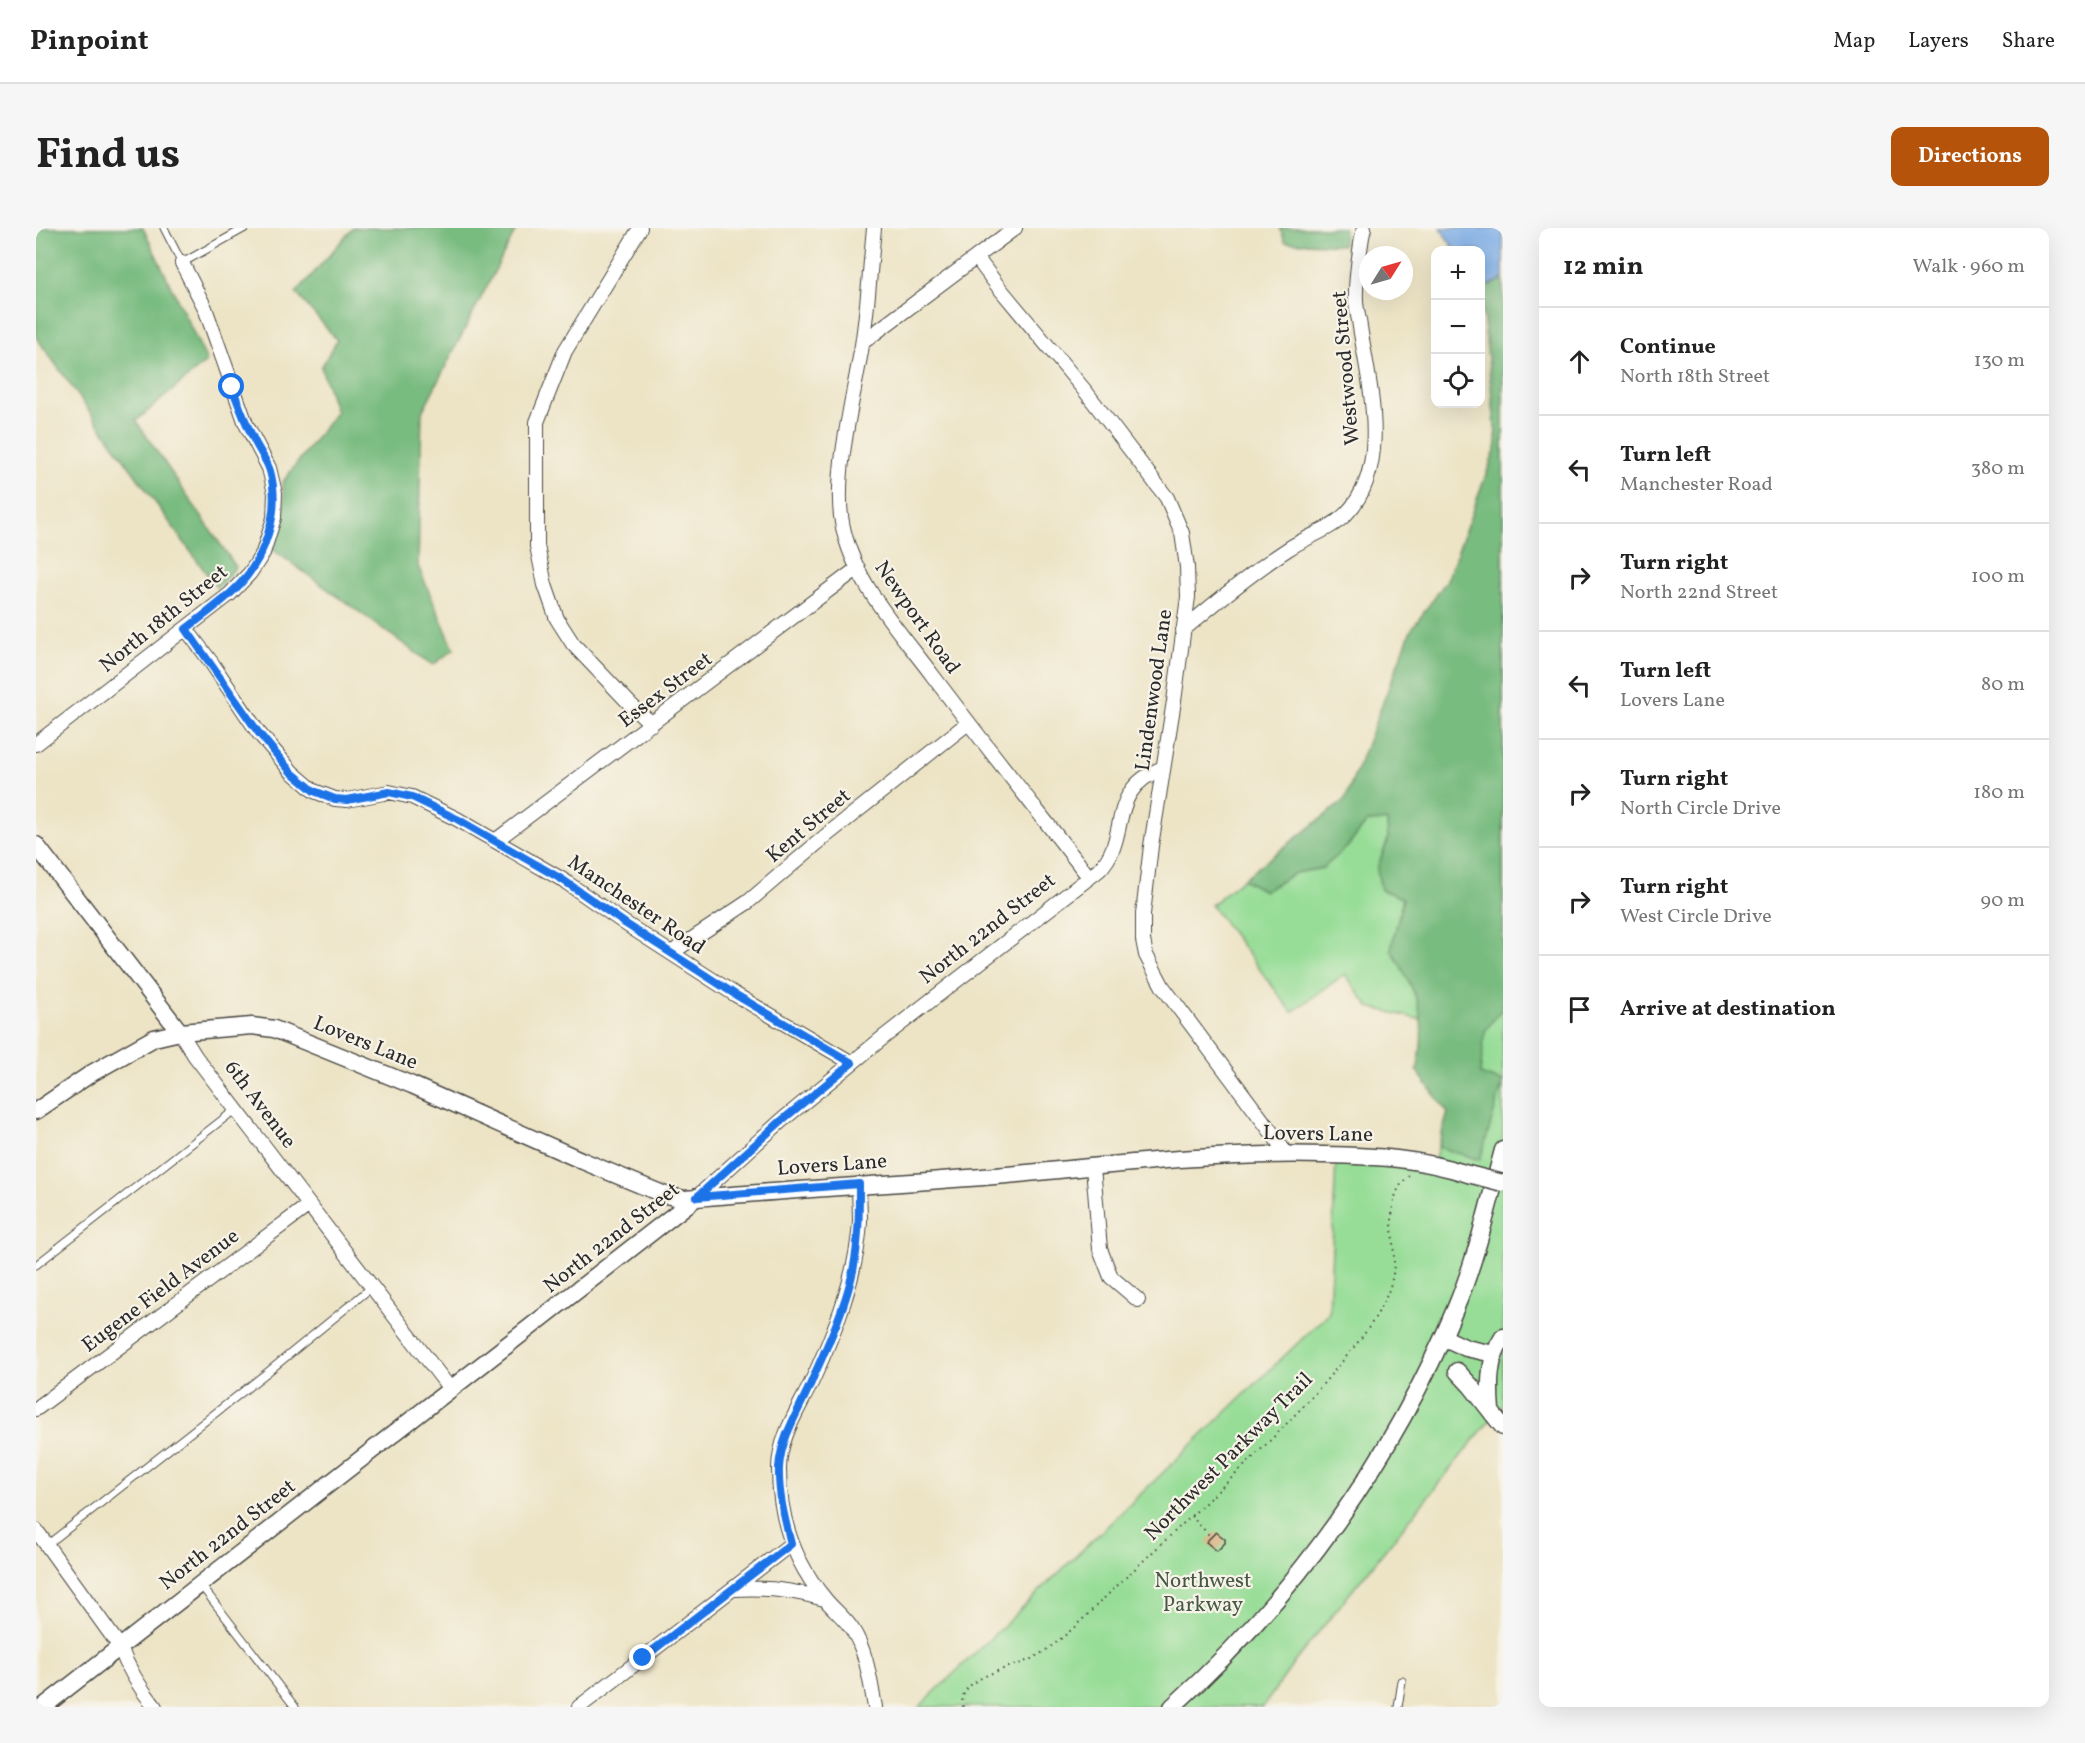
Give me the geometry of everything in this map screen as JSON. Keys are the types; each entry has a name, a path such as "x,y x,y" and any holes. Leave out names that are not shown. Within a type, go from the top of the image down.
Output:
{"street":[{"path":"640,228 565,351 537,422 537,546 545,585 556,620 573,644 652,724"},
{"name":"Newport Road","path":"874,228 862,342 844,454 840,497 842,519 858,568 882,608 968,723 1089,877"},
{"path":"862,342 1015,228"},
{"name":"Westwood Street","path":"1184,630 1254,571 1302,539 1334,523 1346,514 1370,476 1375,449 1373,411 1356,301 1359,257 1364,228"},
{"name":"Lindenwood Lane","path":"976,257 1086,392 1167,498 1182,533 1187,567 1188,597 1151,846 1143,914 1143,940 1146,955 1163,987 1275,1137 1285,1154"},
{"name":"North 18th Street","path":"36,744 230,594 250,573 263,553 273,518 275,493 269,468 246,424 205,308 182,263"},
{"name":"Essex Street","path":"495,841 858,568"},
{"name":"Manchester Road","path":"186,629 258,732 291,772 314,791 335,799 347,800 389,792 412,797 457,819 563,880 736,995 852,1063"},
{"name":"Kent Street","path":"671,953 748,902 828,834 968,723"},
{"name":"North 22nd Street","path":"43,1707 697,1197 781,1121 852,1063 1089,877 1108,861 1125,803 1131,791 1146,777 1163,768"},
{"name":"6th Avenue","path":"36,844 451,1390"},
{"name":"Lovers Lane","path":"36,1112 92,1073 154,1038 180,1032 252,1026 274,1029 412,1085 573,1157 665,1195 685,1198 1004,1175 1215,1156 1285,1154 1373,1156 1414,1160 1503,1183"},
{"path":"1172,1707 1266,1611 1304,1566 1379,1461 1434,1359 1457,1305 1477,1246 1503,1150"},
{"path":"1093,1167 1100,1248 1111,1277 1138,1300"},
{"path":"859,1184 860,1221 853,1272 838,1318 812,1381 787,1431 779,1467 783,1512 791,1544 805,1574 852,1629 865,1654 875,1707"},
{"name":"Eugene Field Avenue","path":"36,1409 309,1205"},
{"path":"1443,1337 1466,1348 1494,1354"},
{"path":"1491,1411 1489,1389 1491,1371 1494,1354 1503,1337"},
{"path":"1434,1359 1457,1371 1476,1375 1491,1371"},
{"path":"1457,1371 1472,1386 1503,1426"},
{"path":"36,1530 120,1647 135,1680 155,1707"},
{"path":"579,1707 791,1544"},
{"path":"734,1589 755,1587 785,1590 825,1599"}],"lane":[{"path":"164,228 182,263 245,228"},
{"path":"36,1265 236,1109"},
{"path":"47,1545 372,1287"},
{"path":"200,1584 295,1707"},
{"path":"1398,1707 1402,1681"}],"path":[{"name":"Northwest Parkway Trail","path":"963,1707 966,1690 973,1683 1032,1659 1068,1633 1284,1428 1354,1348 1374,1320 1392,1281 1394,1264 1392,1225 1396,1198 1398,1189 1406,1178 1416,1171"},
{"path":"1191,1516 1212,1537"}],"green space":[{"path":"36,228 143,228 207,361 136,421 236,567 217,588 36,337"},
{"path":"353,228 517,228 422,412 418,566 454,649 433,665 272,549 283,517 282,483 336,412 321,367 337,340 296,293"},
{"path":"1280,228 1344,228 1343,245 1285,242"},
{"path":"1503,279 1503,1007 1485,1031 1480,1074 1503,1082 1480,1160 1438,1147 1448,1113 1417,1071 1422,1035 1419,1007 1408,980 1391,949 1403,898 1381,890 1377,869 1388,840 1387,821 1367,822 1348,846 1323,868 1295,873 1264,891 1243,879 1345,800 1411,630 1447,580 1497,445 1485,331 1485,284 1491,285"},
{"name":"Northwest Parkway","path":"1503,513 1503,1404 1296,1660 1263,1707 919,1707 1329,1313 1336,1161 1432,1168 1448,1113"},
{"path":"1387,821 1388,839 1377,869 1381,890 1403,897 1392,949 1415,990 1422,1020 1369,1007 1345,974 1292,1012 1211,905 1243,879 1264,891 1295,873 1323,868 1348,846 1367,822"}],"water":[{"path":"1440,228 1503,228 1503,279 1490,285 1485,284 1485,246 1452,246"}],"building":[{"path":"1216,1532 1225,1539 1225,1543 1217,1551 1206,1542"}],"route":[{"path":"232,387 246,424 269,468 275,493 273,518 263,553 250,573 230,594 186,629 258,732 291,772 314,791 335,799 347,800 389,792 412,797 457,819 563,880 736,995 852,1063 781,1121 697,1197 859,1184 860,1221 853,1272 838,1318 812,1381 787,1431 779,1467 783,1512 791,1544 643,1658"}]}
